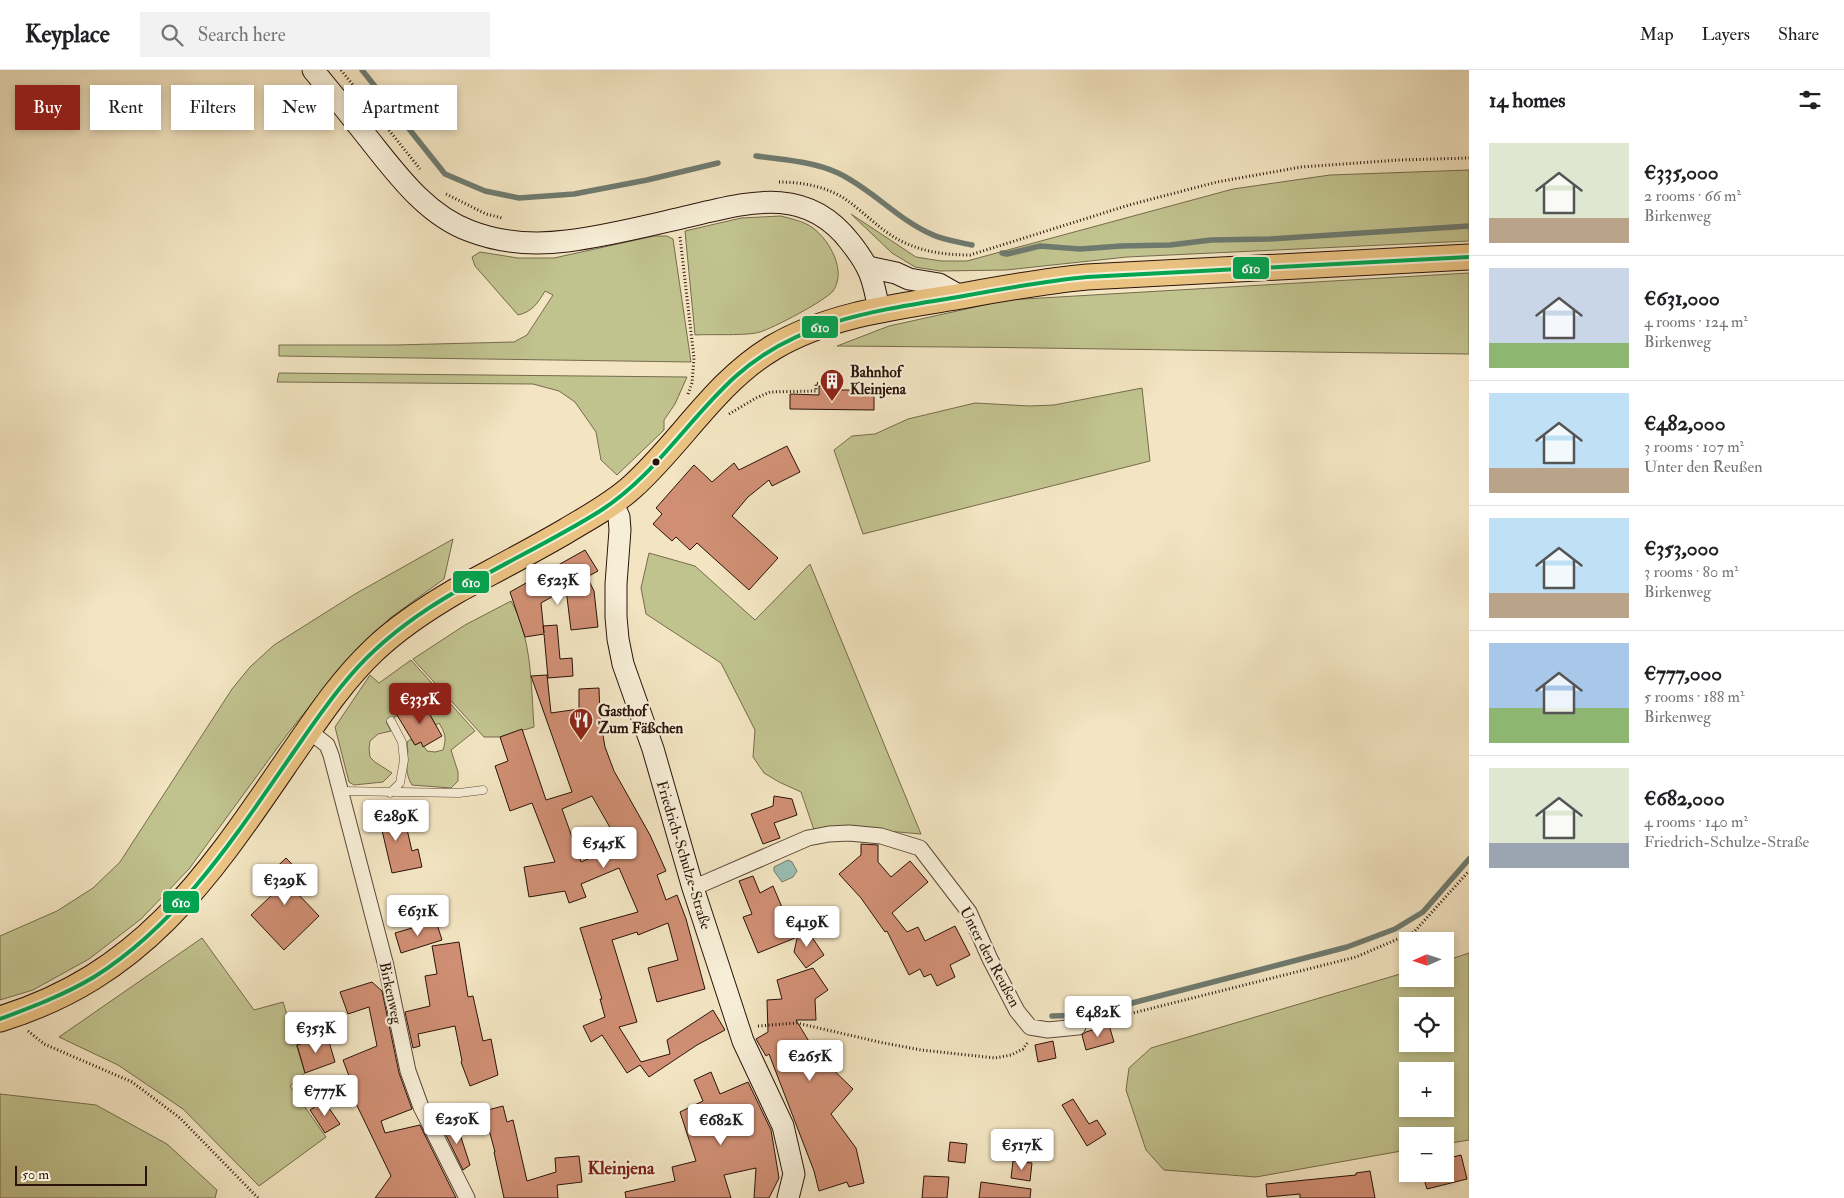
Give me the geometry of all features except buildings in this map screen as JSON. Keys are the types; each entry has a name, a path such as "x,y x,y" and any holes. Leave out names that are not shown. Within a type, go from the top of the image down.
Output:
{"main road":[{"path":"9,1016 42,1004 92,977 118,960 165,921 213,867 309,731 373,651 410,621 456,591 612,504 655,466 717,394 757,358 779,344 824,324 879,310 1031,283 1087,277 1469,257"}],"street":[{"path":"314,70 397,174 431,208 468,230 483,236 516,242 554,242 584,238 758,202 791,204 823,215 838,227 868,267 879,310"},
{"path":"868,267 896,273 909,279 939,284 960,296"},
{"name":"Friedrich-Schulze-Straße","path":"612,504 619,517 620,530 616,584 618,639 623,664 653,749 693,888 742,1041 783,1126 794,1174 788,1198"},
{"name":"Birkenweg","path":"309,731 327,745 332,755 386,966 408,1071 421,1107 466,1198"},
{"name":"Unter den Reußen","path":"693,888 808,838 829,834 849,833 882,836 920,848 969,912 990,959 1017,1010 1030,1027"},
{"path":"1030,1027 1048,1030 1078,1028"}],"lane":[{"path":"390,793 400,783 404,760 402,742 391,721"},
{"path":"341,791 459,793 483,790"}],"path":[{"path":"341,70 421,170"},
{"path":"1013,240 1129,205 1217,182 1302,167 1400,160 1469,158"},
{"path":"442,191 461,203 486,214 505,219"},
{"path":"677,218 694,358 692,384 687,397"},
{"path":"722,418 770,392 816,391 816,384 825,384"},
{"path":"1078,1028 1111,1018 1356,957 1414,932 1469,871"},
{"path":"9,1016 44,1044 132,1082 180,1118 258,1198"},
{"path":"738,1028 797,1023 921,1050 995,1058 1011,1055 1023,1049 1029,1041 1030,1027"}],"green space":[{"path":"1469,170 1469,241 1127,257 1006,270 940,271 915,267 892,253 851,214 916,257 941,261 967,261 1233,189 1330,175"},
{"path":"781,216 797,220 813,228 830,248 835,257 838,275 833,291 798,314 760,332 695,335 685,231 741,218"},
{"path":"654,236 667,236 673,239 691,362 279,356 279,345 514,342 527,335 553,295 545,291 534,306 527,312 518,315 475,266 472,257 480,252 518,258 554,258"},
{"path":"1469,273 1469,354 837,346 889,326 1007,300"},
{"path":"279,373 687,377 675,404 664,420 664,430 617,475 601,460 596,432 575,402 559,391 533,384 277,382"},
{"path":"1142,388 1150,461 863,534 834,450 852,436 875,434 908,419 975,403 1029,406 1054,405"},
{"path":"453,539 444,579 390,618 342,665 286,736 189,869 141,919 89,959 33,990 0,1000 0,936 57,911 93,888 120,862 232,689 250,667 274,645 355,594"},
{"path":"649,553 695,566 755,620 810,564 921,834 842,827 814,830 801,792 764,773 753,757 755,730 721,663 646,614 641,588"},
{"path":"511,601 518,615 527,646 534,727 500,737 484,737 413,659 465,625"},
{"path":"411,660 475,731 451,750 458,772 458,781 451,788 412,785 409,779 407,774 407,742 411,739 415,745 421,742 427,751 435,752 443,750 445,742 445,736 439,723 436,725 422,701 386,722 391,731 378,734 370,741 370,757 392,773 383,782 354,785 349,782 335,727 370,675 379,683"},
{"path":"202,938 254,1010 283,1002 305,1073 290,1086 326,1137 259,1186 183,1109 118,1065 59,1037"},
{"path":"1469,953 1469,1140 1454,1142 1454,1127 1399,1127 1399,1151 1256,1177 1164,1170 1146,1150 1126,1090 1129,1068 1151,1048 1399,974 1399,988 1454,988 1454,958"},
{"path":"0,1094 96,1105 167,1144 217,1190 215,1198 0,1198"}],"water":[{"path":"788,860 792,862 797,871 793,877 782,882 774,871 774,867"}],"waterway":[{"path":"362,70 445,174 485,191 519,198 574,194 647,180 718,163"},
{"path":"756,156 829,169 862,187 919,228 941,238 972,245"},
{"path":"1002,253 1007,254 1040,246 1080,249 1170,245 1211,240 1269,239 1469,226"},
{"path":"1052,1016 1086,1015 1347,947 1395,929 1423,912 1469,859"}],"transit line":[{"name":"610","path":"0,1019 60,995 94,977 125,955 153,931 180,904 228,846 327,704 376,649 436,603 568,530 620,497 655,464 702,410 736,376 760,357 786,342 841,320 869,313 1006,288 1087,277 1469,257"}],"place":[{"name":"Bahnhof Kleinjena","path":"832,402"},
{"name":"Gasthof Zum Fäßchen","path":"581,741"}],"district":[{"name":"Kleinjena","path":"621,1168"}]}
